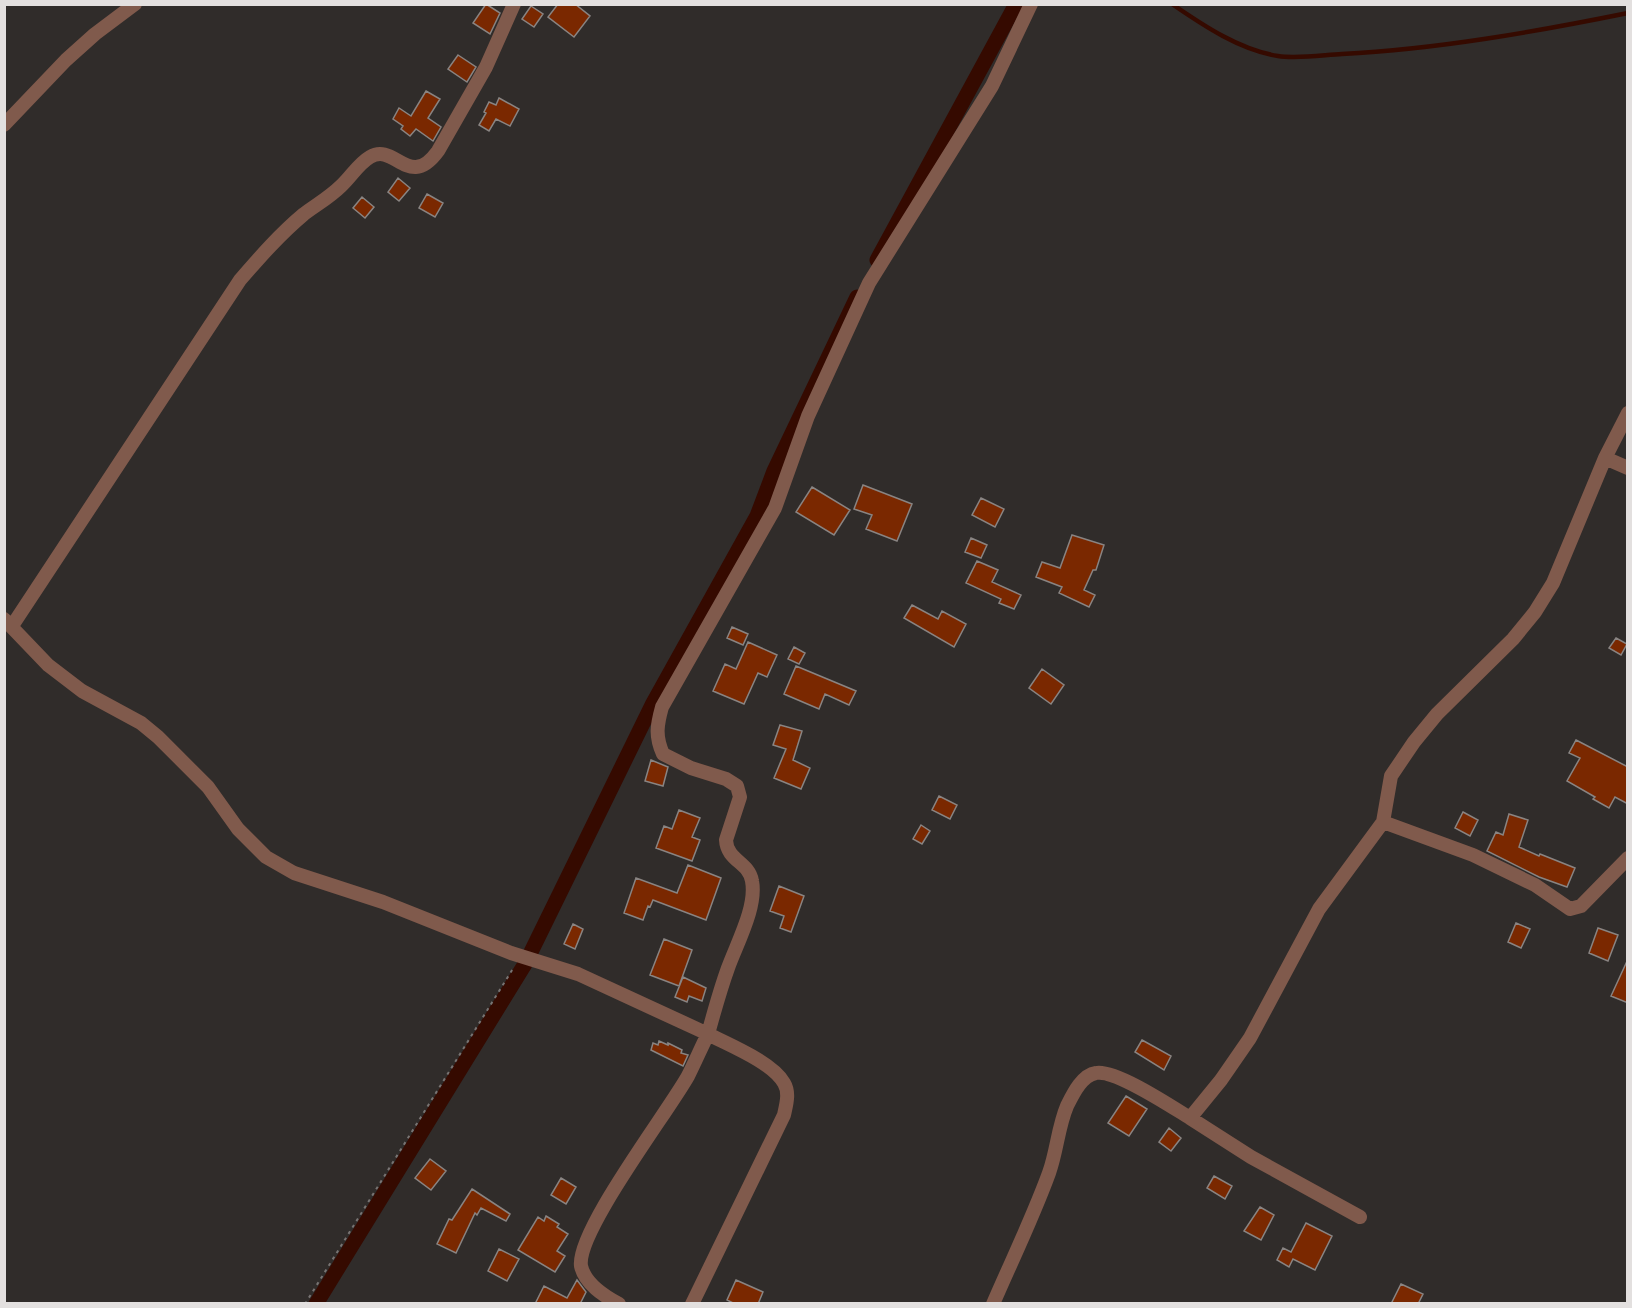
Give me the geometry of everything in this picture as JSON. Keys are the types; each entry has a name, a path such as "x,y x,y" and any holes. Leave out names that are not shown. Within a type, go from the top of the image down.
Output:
{"street":[{"path":"4,124 66,60 95,34 135,4"},
{"path":"514,4 486,67 429,164 423,167 412,167 381,154 372,156 361,164 341,186 303,215 270,245 240,280 8,622 48,665 82,691 141,723 158,737 207,787 238,829 266,857 294,873 383,902 521,956 578,974 708,1034 755,1059 784,1082 788,1094 784,1115 692,1304"},
{"path":"611,1302 585,1276 581,1266 582,1253 588,1237 616,1188 688,1076 708,1034 753,898 750,873 732,857 726,845 740,790 733,782 691,768 663,753 657,741 656,730 662,707 776,508 808,416 869,283 992,86 1031,4"},
{"path":"1190,1118 1221,1080 1250,1038 1319,909 1383,822 1391,776 1414,742 1437,714 1513,639 1535,612 1553,584 1605,458 1628,413"},
{"path":"1605,458 1628,468"},
{"path":"1383,822 1473,855 1535,885 1570,909 1581,906 1628,858"},
{"path":"993,1304 1050,1171 1067,1107 1086,1077 1093,1073 1110,1073 1190,1118 1251,1157 1360,1217"}],"path":[{"path":"305,1304 521,956"}],"building":[{"path":"486,4 500,13 490,34 473,23"},
{"path":"558,4 575,4 590,16 574,37 548,17"},
{"path":"531,6 543,14 534,27 522,19"},
{"path":"458,55 476,67 467,82 448,69"},
{"path":"426,91 440,99 428,118 441,127 433,141 416,129 410,136 401,129 403,126 393,119 399,108 411,116"},
{"path":"499,98 519,109 510,126 496,119 489,131 479,125 489,102 496,105"},
{"path":"398,178 410,188 399,201 388,192"},
{"path":"427,194 443,203 435,217 419,208"},
{"path":"362,197 374,207 365,218 353,208"},
{"path":"863,485 912,504 897,541 866,529 872,515 854,509"},
{"path":"812,487 850,510 834,535 796,512"},
{"path":"981,498 1004,509 995,527 972,515"},
{"path":"1072,535 1104,545 1096,570 1093,570 1084,590 1095,595 1089,607 1059,593 1062,587 1036,577 1042,562 1060,568"},
{"path":"971,538 987,545 981,558 965,552"},
{"path":"977,561 998,570 992,582 1021,595 1014,609 999,603 1001,599 966,583"},
{"path":"912,605 938,619 942,611 966,624 954,647 904,618"},
{"path":"732,627 748,634 743,645 727,638"},
{"path":"1616,638 1627,644 1621,655 1609,648"},
{"path":"748,642 777,655 767,677 758,673 744,704 713,691 725,664 736,669"},
{"path":"794,647 805,653 799,664 788,659"},
{"path":"796,666 856,691 849,705 825,694 819,709 784,694"},
{"path":"1042,669 1064,685 1051,704 1029,688"},
{"path":"780,725 802,731 793,760 810,768 801,789 774,778 786,749 773,745"},
{"path":"1576,740 1628,767 1628,804 1615,797 1609,808 1567,781 1580,758 1569,753"},
{"path":"651,760 668,767 663,786 645,781"},
{"path":"939,796 957,805 950,819 932,810"},
{"path":"679,810 700,818 692,837 700,840 692,861 656,848 664,826 672,829"},
{"path":"1463,812 1478,820 1470,836 1455,828"},
{"path":"1509,814 1528,820 1519,847 1575,868 1567,887 1539,877 1487,851 1496,832 1503,835"},
{"path":"921,825 930,831 922,844 913,839"},
{"path":"688,865 721,878 706,920 653,900 643,920 624,913 636,878 677,893"},
{"path":"779,886 804,896 791,932 780,928 784,916 770,911"},
{"path":"1516,923 1530,929 1521,948 1508,942"},
{"path":"573,924 583,929 575,949 564,944"},
{"path":"1598,928 1618,935 1608,961 1589,953"},
{"path":"664,939 692,950 679,986 650,975"},
{"path":"1628,959 1628,1003 1611,996"},
{"path":"683,977 706,988 702,1001 689,996 687,1002 675,997"},
{"path":"1142,1040 1171,1056 1164,1070 1135,1052"},
{"path":"659,1041 668,1045 668,1043 682,1050 681,1053 688,1055 683,1066 651,1050 653,1043 658,1045"},
{"path":"1126,1096 1147,1109 1129,1136 1108,1123"},
{"path":"1169,1128 1181,1138 1171,1151 1159,1142"},
{"path":"430,1159 446,1171 431,1190 415,1178"},
{"path":"1214,1176 1232,1186 1225,1199 1207,1188"},
{"path":"561,1178 576,1187 566,1204 551,1195"},
{"path":"472,1189 510,1214 506,1221 481,1208 477,1215 475,1213 456,1253 437,1244 449,1219 452,1220"},
{"path":"1260,1207 1274,1215 1261,1240 1244,1231"},
{"path":"546,1216 559,1224 557,1227 568,1234 557,1251 565,1256 555,1272 518,1250 538,1217 544,1221"},
{"path":"1306,1223 1332,1236 1315,1270 1293,1259 1289,1267 1277,1260 1283,1248 1291,1252"},
{"path":"499,1249 519,1259 507,1281 488,1271"},
{"path":"577,1280 586,1292 580,1304 535,1304 544,1286 567,1298"},
{"path":"736,1280 763,1292 758,1304 735,1304 727,1300"},
{"path":"1401,1284 1423,1294 1418,1304 1391,1304"}],"waterway":[{"path":"877,260 1016,4"},
{"path":"1172,4 1236,43 1264,53 1293,57 1378,52 1450,44 1628,13"},
{"path":"531,952 652,705 757,516 774,471 857,297"},
{"path":"316,1304 525,964"}]}
